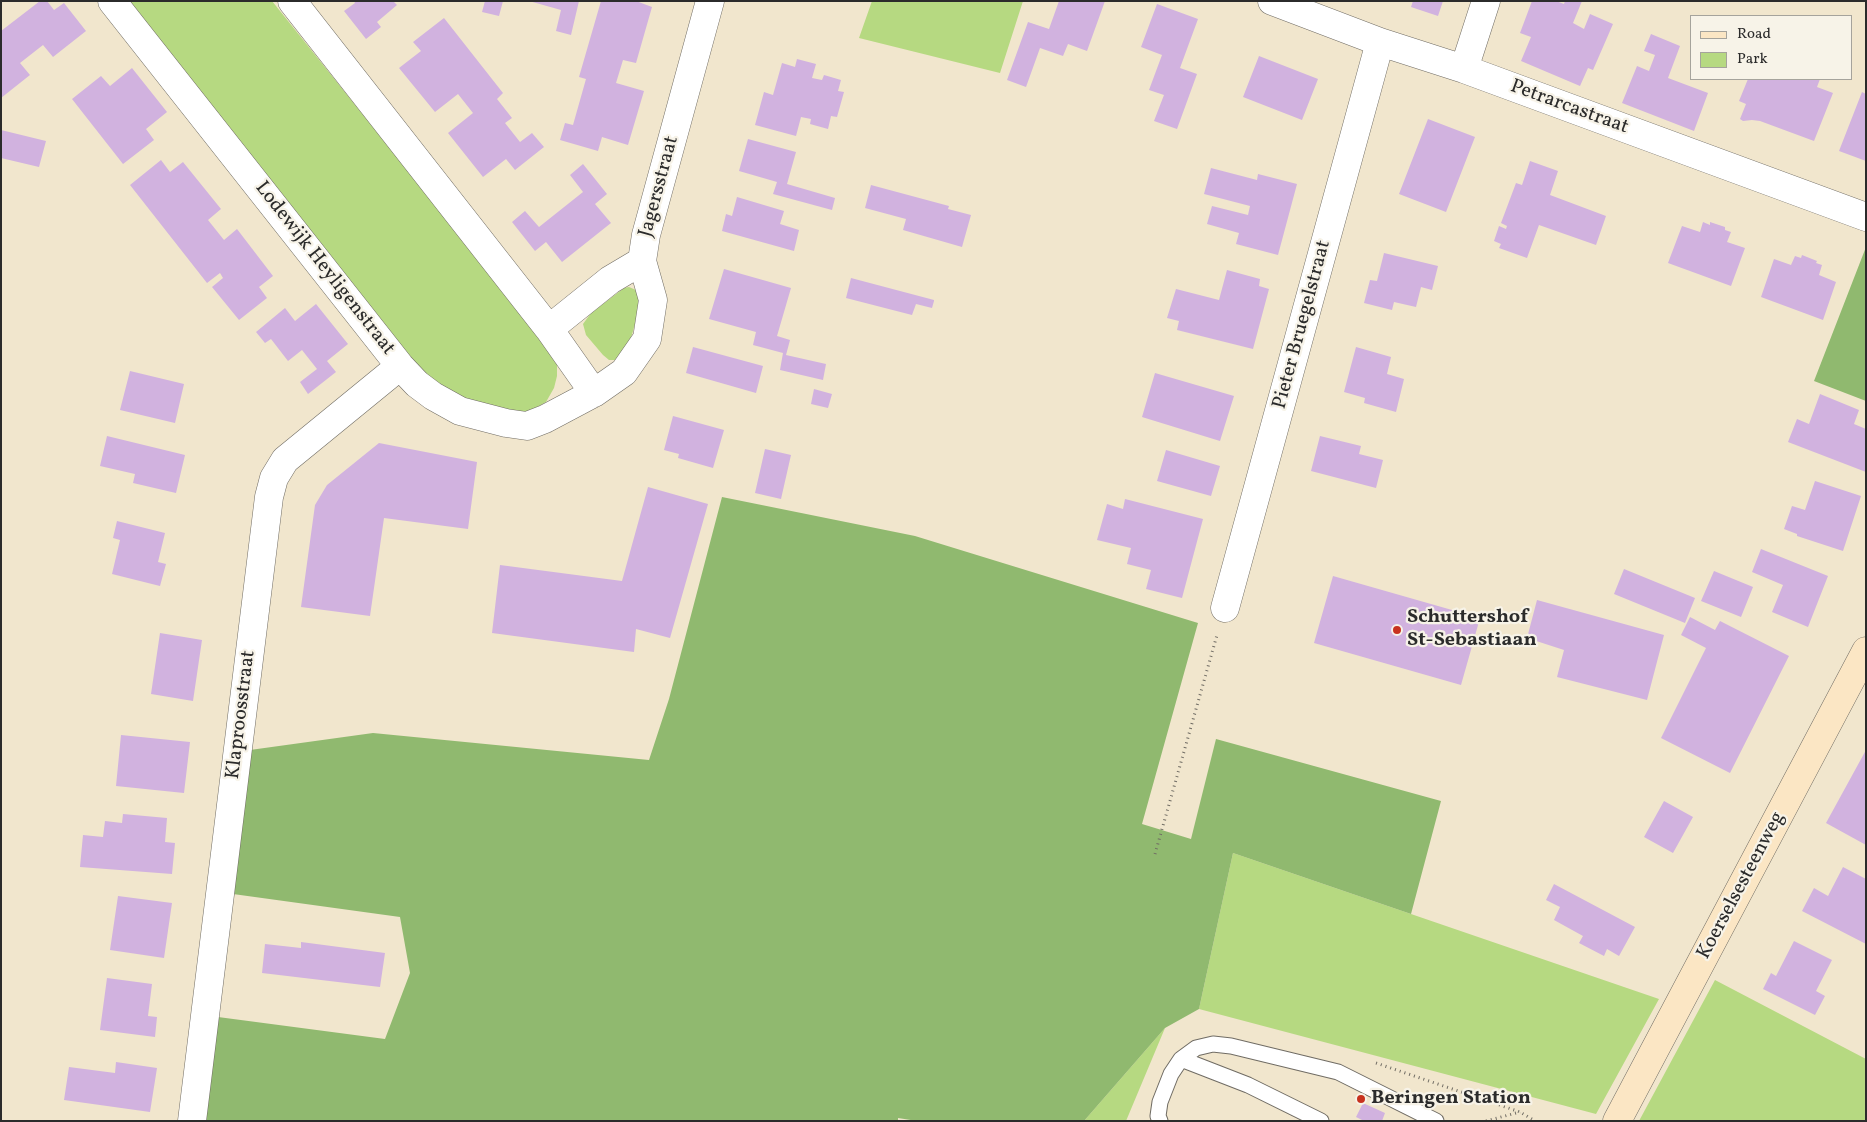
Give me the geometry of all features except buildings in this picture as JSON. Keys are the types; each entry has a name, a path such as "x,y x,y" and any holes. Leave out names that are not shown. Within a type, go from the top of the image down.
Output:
{"street":[{"name":"Lodewijk Heyligenstraat","path":"112,1 400,366 417,384 433,396 460,410 527,426 545,419 594,393 624,372 647,339 652,300 642,261"},
{"path":"292,1 549,329 594,393"},
{"name":"Jagersstraat","path":"549,329 610,280 642,261 646,235 710,1"},
{"name":"Petrarcastraat","path":"1272,1 1380,42 1464,69 1866,217"},
{"path":"1464,69 1486,1"},
{"name":"Pieter Bruegelstraat","path":"1225,608 1380,42"},
{"name":"Klaproosstraat","path":"192,1121 268,506 274,478 285,460 400,366"},
{"name":"Koerselsesteenweg","path":"1618,1121 1866,651"}],"lane":[{"path":"1160,1121 1158,1116 1160,1102 1172,1074 1181,1059 1196,1048 1213,1044 1251,1050 1338,1072 1436,1121"},
{"path":"1181,1059 1248,1085 1321,1121"}],"path":[{"path":"1155,854 1225,608"},
{"path":"1486,1121 1520,1112"}],"green space":[{"path":"127,1 272,1 553,352 557,363 557,376 554,388 546,402 527,413 461,401 420,370"},
{"path":"872,1 1023,1 1000,73 859,38"},
{"path":"1866,247 1866,401 1814,381"},
{"path":"629,287 636,290 640,295 639,310 627,352 615,360 609,360 586,335 583,324 591,313 624,288"},
{"path":"722,497 915,536 1198,623 1142,824 1191,839 1216,739 1441,801 1411,914 1233,853 1199,1009 1165,1028 1084,1121 917,1121 898,1118 898,1121 206,1121 218,1017 385,1039 410,973 400,917 233,894 250,750 373,733 649,760 669,699"},
{"path":"1233,853 1659,999 1596,1114 1199,1009"},
{"path":"1715,980 1866,1059 1866,1121 1639,1121"},
{"path":"1165,1028 1126,1121 1084,1121"}],"place":[{"name":"Schuttershof St-Sebastiaan","path":"1397,630"},
{"name":"Beringen Station","path":"1361,1099"}]}
